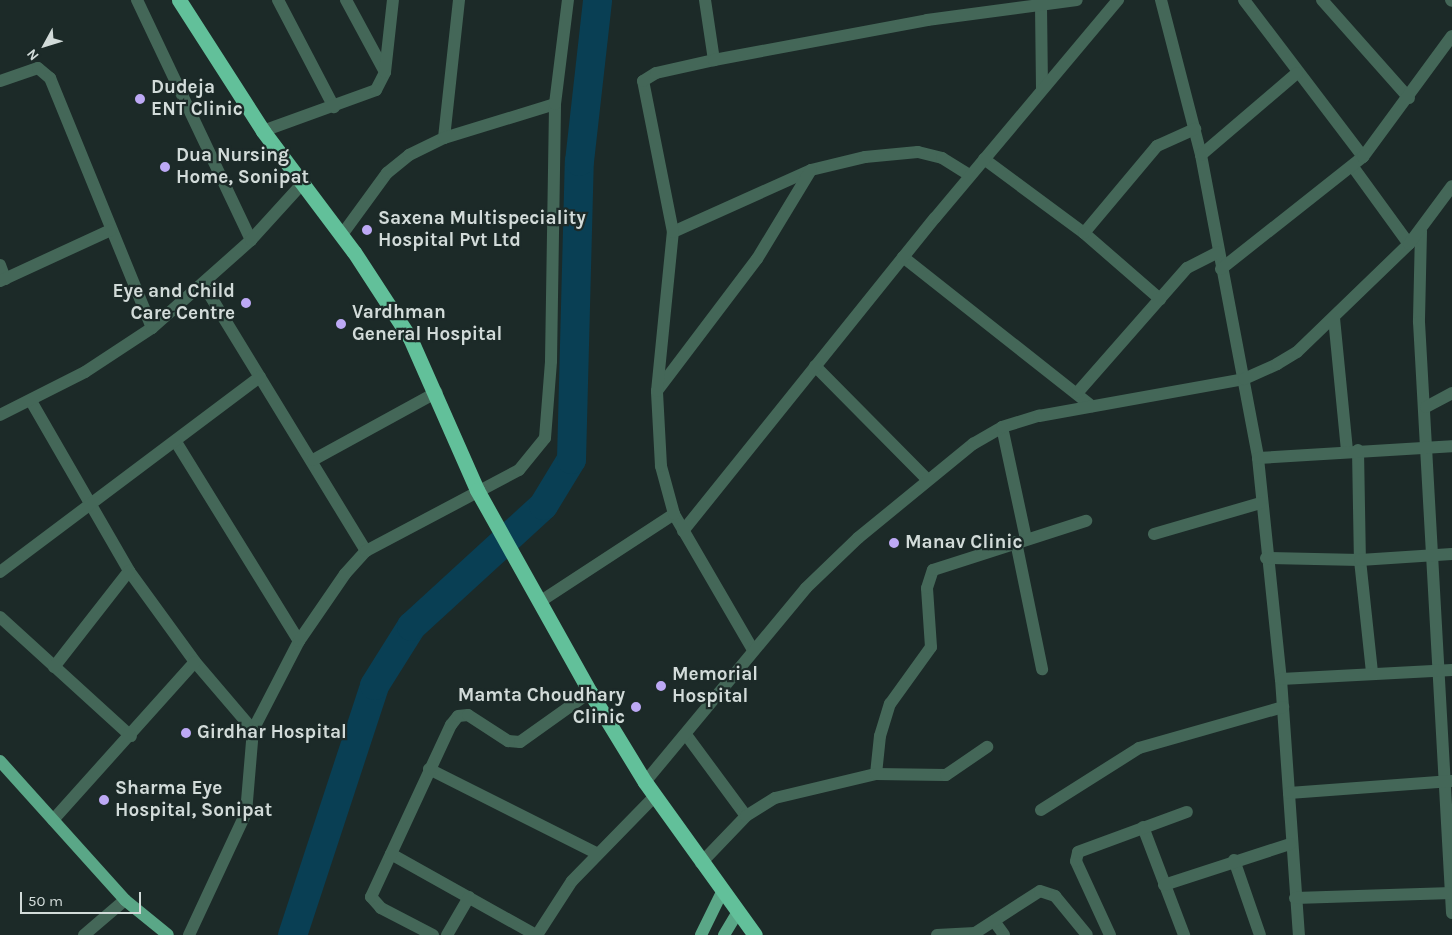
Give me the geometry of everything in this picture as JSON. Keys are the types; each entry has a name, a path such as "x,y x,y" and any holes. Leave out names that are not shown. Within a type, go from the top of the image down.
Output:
{"highway":[{"path":"179,0 263,131 341,236 410,338 437,392 476,490 520,571 541,601 590,692 645,782 701,863 755,935"}],"main road":[{"path":"0,761 125,900 168,935"},
{"path":"701,935 723,890"},
{"path":"724,935 738,912"}],"street":[{"path":"137,0 250,240"},
{"path":"278,0 334,107"},
{"path":"346,0 385,72"},
{"path":"263,131 334,107 376,90 385,72 393,0"},
{"path":"444,138 459,0"},
{"path":"190,935 246,813 253,730 299,641 353,564 366,551 476,490 519,470 545,438 551,361 555,104 568,0"},
{"path":"705,0 714,60"},
{"path":"753,650 674,514 658,444 657,391 673,232 642,84 656,73 714,60 926,20 1076,0"},
{"path":"683,531 969,176 1118,0"},
{"path":"1161,0 1195,129 1258,458 1266,558 1281,679 1289,793 1290,844 1299,935"},
{"path":"1244,0 1297,73 1364,158"},
{"path":"1322,0 1409,98"},
{"path":"1042,90 1049,3"},
{"path":"1221,269 1364,158 1452,36"},
{"path":"0,81 29,69 45,70 152,328"},
{"path":"1200,155 1297,73"},
{"path":"341,236 387,173 409,155 444,138 555,104"},
{"path":"1084,233 1157,146 1195,129"},
{"path":"673,232 811,170 896,152 918,152 942,158 969,176"},
{"path":"984,159 1084,233 1160,299"},
{"path":"1353,167 1409,244"},
{"path":"657,391 757,259 811,170"},
{"path":"0,415 31,401 85,372 152,328 250,240 302,184"},
{"path":"645,782 687,736 753,650 806,588 927,479 1002,428 1092,406 1244,379 1297,352 1422,231 1452,186"},
{"path":"0,265 3,280 111,230"},
{"path":"1422,231 1419,322 1429,448 1434,556 1446,670 1452,913"},
{"path":"1078,392 1193,263 1218,252"},
{"path":"903,257 1078,392 1092,406"},
{"path":"203,284 313,460 366,551"},
{"path":"1334,318 1352,450 1360,560 1372,673"},
{"path":"815,366 927,479"},
{"path":"0,572 91,506 260,377"},
{"path":"313,460 437,392"},
{"path":"1426,408 1452,393"},
{"path":"31,401 129,571 196,662 253,730"},
{"path":"1002,428 1042,669"},
{"path":"176,442 299,641"},
{"path":"1258,458 1352,450 1452,446"},
{"path":"1154,534 1261,503"},
{"path":"541,601 674,514"},
{"path":"876,774 880,736 890,704 931,647 929,575 940,565 1086,521"},
{"path":"1266,558 1360,560 1452,554"},
{"path":"54,667 129,571"},
{"path":"0,617 131,736"},
{"path":"53,820 196,662"},
{"path":"1281,679 1446,670"},
{"path":"433,935 372,901 429,769 458,716 468,715 508,741 520,742 590,692"},
{"path":"1041,810 1139,748 1283,707"},
{"path":"687,736 746,816"},
{"path":"701,863 746,816 793,792 876,774 946,775 987,747"},
{"path":"429,769 598,854"},
{"path":"1289,793 1448,781"},
{"path":"391,854 536,935 561,894 655,796"},
{"path":"1105,934 1076,856 1082,848 1187,812"},
{"path":"1143,827 1184,935"},
{"path":"1164,885 1234,860 1290,844"},
{"path":"1234,860 1260,935"},
{"path":"937,935 975,933 1032,894 1048,891 1087,935"},
{"path":"1295,898 1452,893"},
{"path":"447,935 469,896"},
{"path":"84,935 125,900"},
{"path":"994,921 1004,935"}],"waterway":[{"path":"292,935 374,685 411,626 543,505 571,459 579,161 597,0"}],"place":[{"name":"Dudeja ENT Clinic","path":"140,99"},
{"name":"Dua Nursing Home, Sonipat","path":"165,167"},
{"name":"Saxena Multispeciality Hospital Pvt Ltd","path":"367,230"},
{"name":"Eye and Child Care Centre","path":"246,303"},
{"name":"Vardhman General Hospital","path":"341,324"},
{"name":"Manav Clinic","path":"894,543"},
{"name":"Memorial Hospital","path":"661,686"},
{"name":"Mamta Choudhary Clinic","path":"636,707"},
{"name":"Girdhar Hospital","path":"186,733"},
{"name":"Sharma Eye Hospital, Sonipat","path":"104,800"}]}
